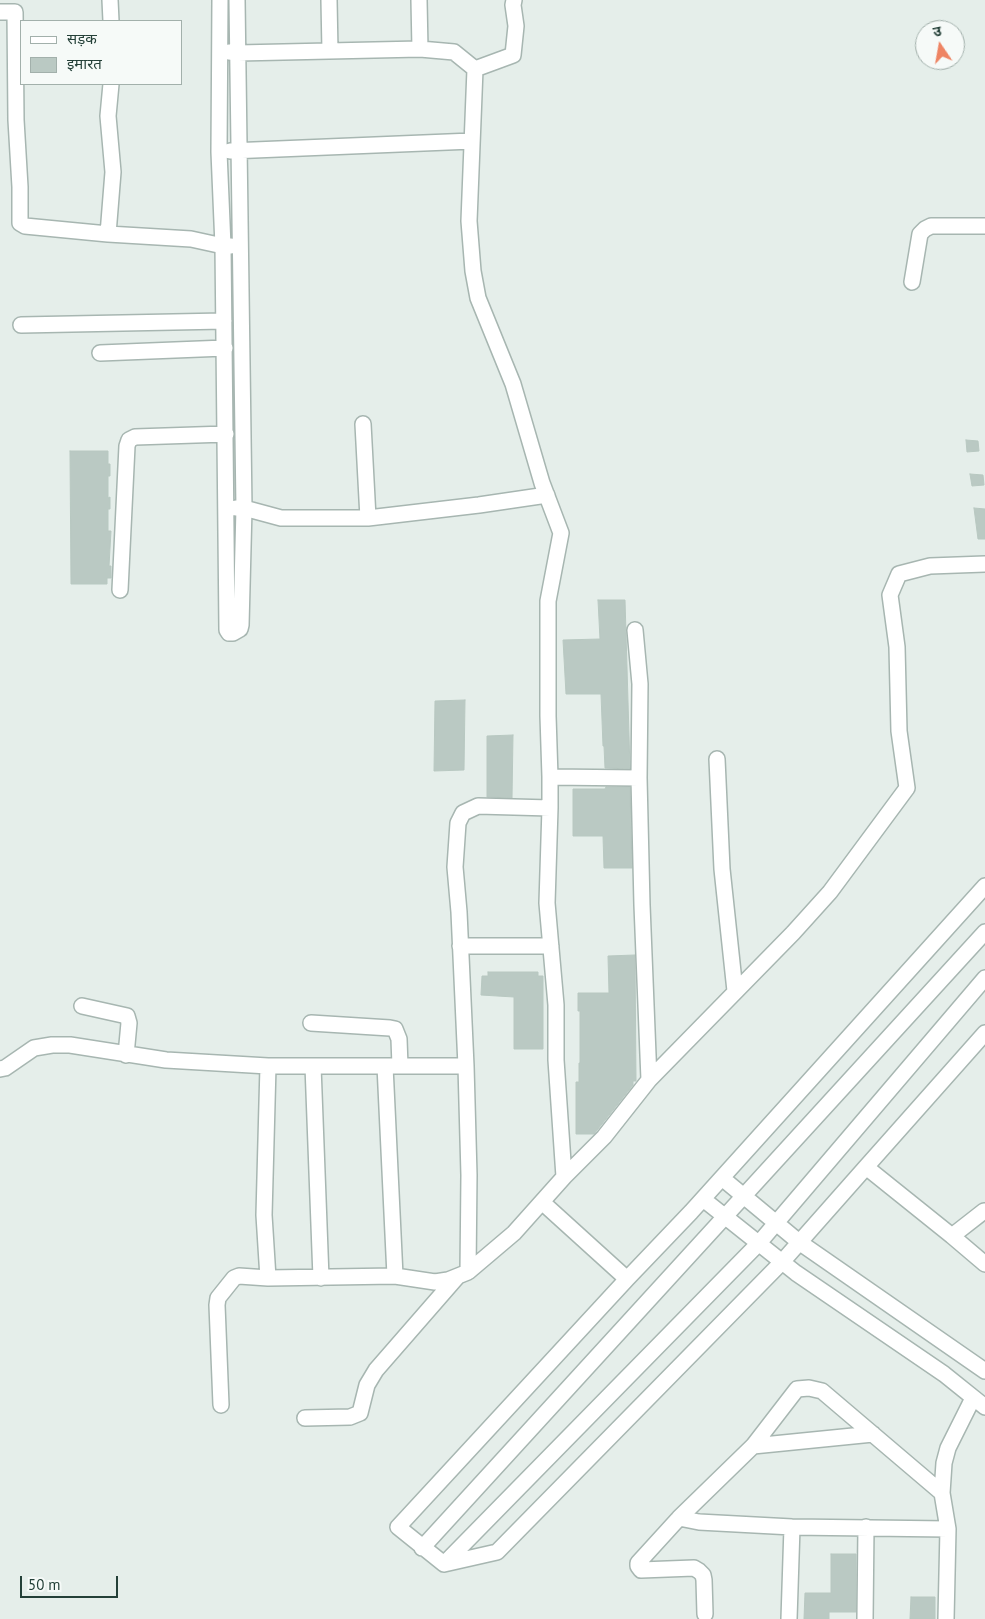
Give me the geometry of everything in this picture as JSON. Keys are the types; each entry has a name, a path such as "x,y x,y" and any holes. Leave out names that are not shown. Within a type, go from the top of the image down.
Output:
{"street":[{"path":"110,0 111,20"},
{"path":"220,0 219,152 223,246 227,630 229,633 240,629 241,625 244,508 237,0"},
{"path":"329,0 330,51"},
{"path":"419,0 420,49"},
{"path":"475,68 513,56 516,26 514,0"},
{"path":"10,8 20,188 20,223 25,226 191,239 223,246 241,246"},
{"path":"220,51 238,53 420,49 454,52 475,68"},
{"path":"475,68 469,221 473,271 478,298 514,384 526,429 561,533 548,601 550,808 547,903 556,1005 556,1060 564,1178"},
{"path":"108,234 113,172 108,116 111,85"},
{"path":"219,152 472,141"},
{"path":"912,282 920,234 925,229 931,226 985,226"},
{"path":"21,325 224,321"},
{"path":"100,353 225,348"},
{"path":"363,424 368,518"},
{"path":"120,590 127,446 129,440 135,437 226,434"},
{"path":"227,508 244,508 280,518 368,518 547,495"},
{"path":"305,1418 350,1417 360,1413 367,1385 376,1370 463,1274 514,1233 604,1137 649,1080 793,933 830,892 907,788 899,731 897,647 890,595 899,574 930,566 985,564"},
{"path":"635,630 640,684 639,778 649,1080"},
{"path":"717,759 722,869 736,991"},
{"path":"550,777 639,778"},
{"path":"463,1274 469,1175 459,912 455,867 458,823 463,813 478,806 550,808"},
{"path":"985,886 703,1199 398,1527 444,1564 497,1552 782,1262 985,1033"},
{"path":"422,1548 985,932"},
{"path":"460,946 551,946"},
{"path":"444,1564 759,1243 985,978"},
{"path":"82,1006 127,1016 129,1023 126,1055"},
{"path":"311,1023 395,1029 398,1032 399,1039 400,1066"},
{"path":"2,1072 34,1048 52,1045 70,1045 166,1060 268,1066 466,1066"},
{"path":"268,1066 264,1214 268,1278"},
{"path":"313,1066 321,1278"},
{"path":"385,1066 395,1276"},
{"path":"866,1167 985,1264"},
{"path":"722,1178 799,1242 985,1371"},
{"path":"703,1199 782,1262 944,1374 979,1402 948,1448 944,1463 942,1493 948,1529 946,1619"},
{"path":"542,1202 627,1279"},
{"path":"952,1236 985,1210"},
{"path":"221,1404 217,1305 218,1298 234,1278 239,1276 321,1278 395,1276 435,1282 448,1280 463,1274"},
{"path":"705,1614 704,1580 703,1575 699,1571 694,1568 641,1570 638,1563 679,1518 753,1446 798,1388 822,1391 942,1493"},
{"path":"753,1446 873,1434"},
{"path":"679,1518 699,1522 792,1527 948,1529"},
{"path":"789,1619 792,1527"},
{"path":"864,1619 866,1527"}],"building":[{"path":"966,440 978,441 979,451 967,452"},
{"path":"70,451 108,451 110,476 108,476 108,498 110,497 110,509 108,509 108,531 111,531 109,566 111,566 111,578 107,578 107,584 71,584"},
{"path":"970,474 983,475 984,485 972,486"},
{"path":"974,508 985,509 985,539 978,539"},
{"path":"598,600 625,600 630,769 605,768 601,694 566,694 563,640 600,639"},
{"path":"465,700 464,770 434,771 435,701"},
{"path":"513,735 512,798 487,797 487,736"},
{"path":"606,787 630,787 632,868 604,868 603,836 573,836 573,789 605,789"},
{"path":"635,955 636,1081 633,1081 633,1085 594,1134 576,1134 576,1082 579,1082 580,1063 578,993 609,993 608,956"},
{"path":"488,972 538,972 538,976 543,976 543,1049 514,1049 514,997 481,995 482,976 488,976"},
{"path":"831,1554 856,1554 856,1612 829,1612 829,1619 804,1619 805,1593 831,1593"},
{"path":"911,1597 935,1597 935,1619 910,1619"}]}
